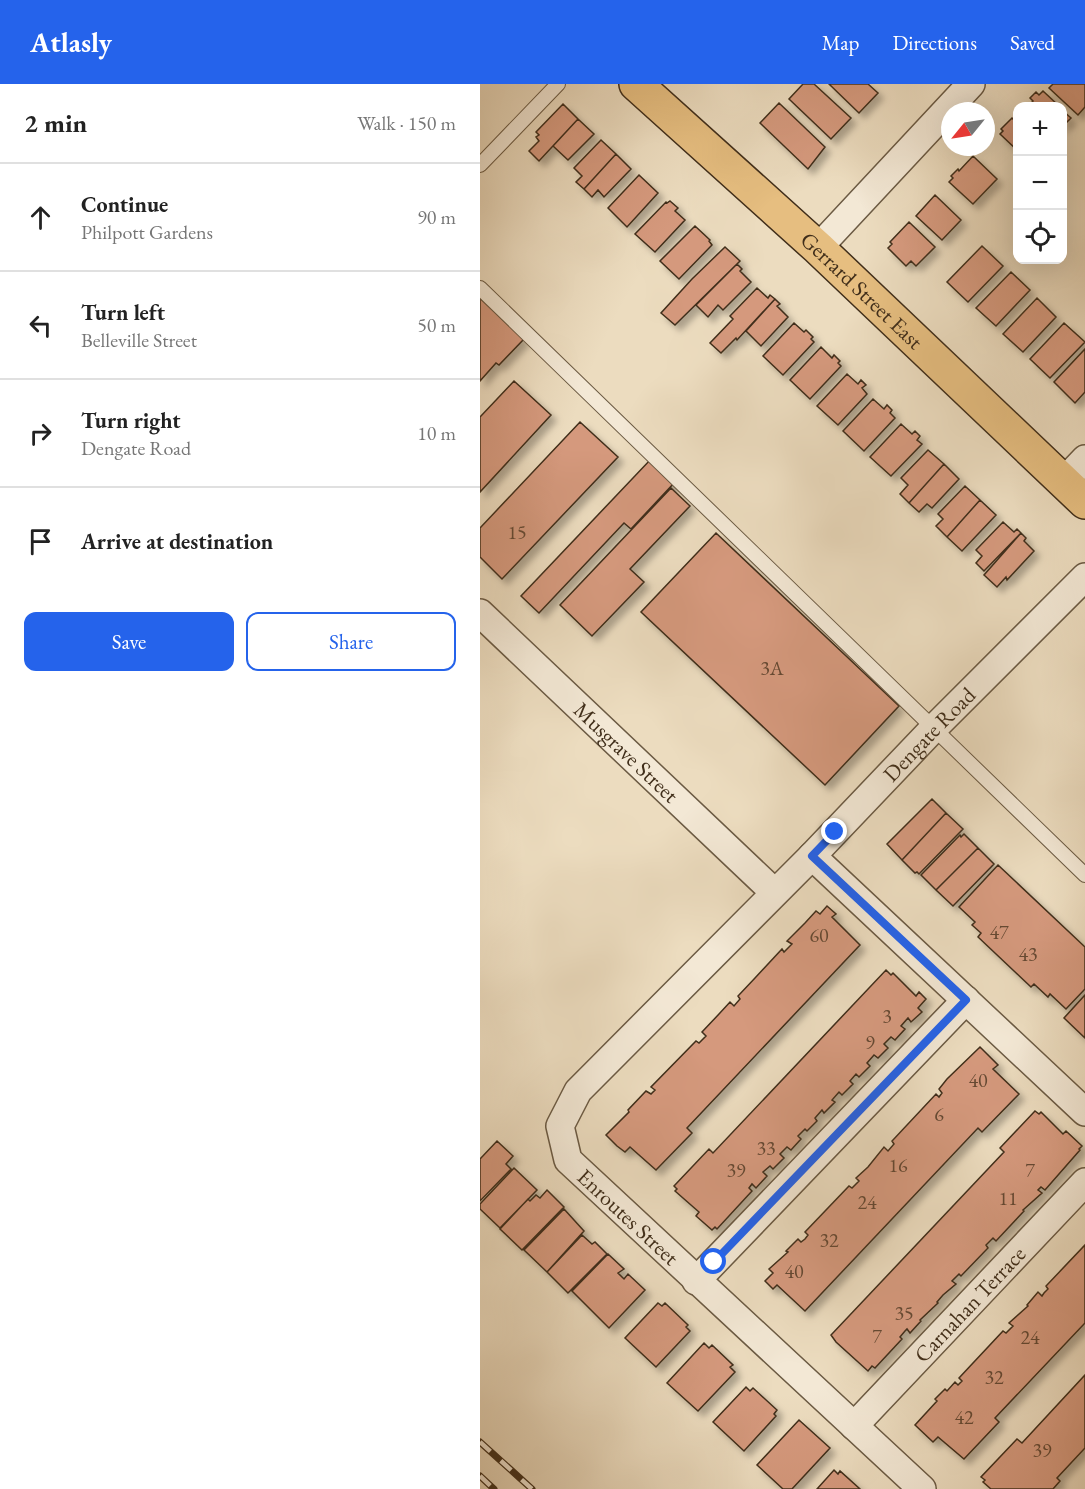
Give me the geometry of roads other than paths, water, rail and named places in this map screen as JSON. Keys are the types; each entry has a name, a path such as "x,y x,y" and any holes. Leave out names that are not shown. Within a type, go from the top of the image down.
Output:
{"main road":[{"name":"Gerrard Street East","path":"636,84 1078,481"}],"street":[{"path":"818,248 971,84"},
{"name":"Dengate Road","path":"774,892 1085,578"},
{"name":"Musgrave Street","path":"480,613 774,892"},
{"path":"812,856 1085,1112"},
{"name":"Enroutes Street","path":"774,892 578,1091 560,1126 568,1160 922,1489"},
{"path":"696,1281 966,1000"},
{"name":"Carnahan Terrace","path":"854,1426 1085,1182"}],"lane":[{"path":"480,165 558,84"},
{"path":"480,288 1085,875"}],"railway":[{"path":"480,1442 532,1489"},
{"path":"480,1476 494,1489"}]}
